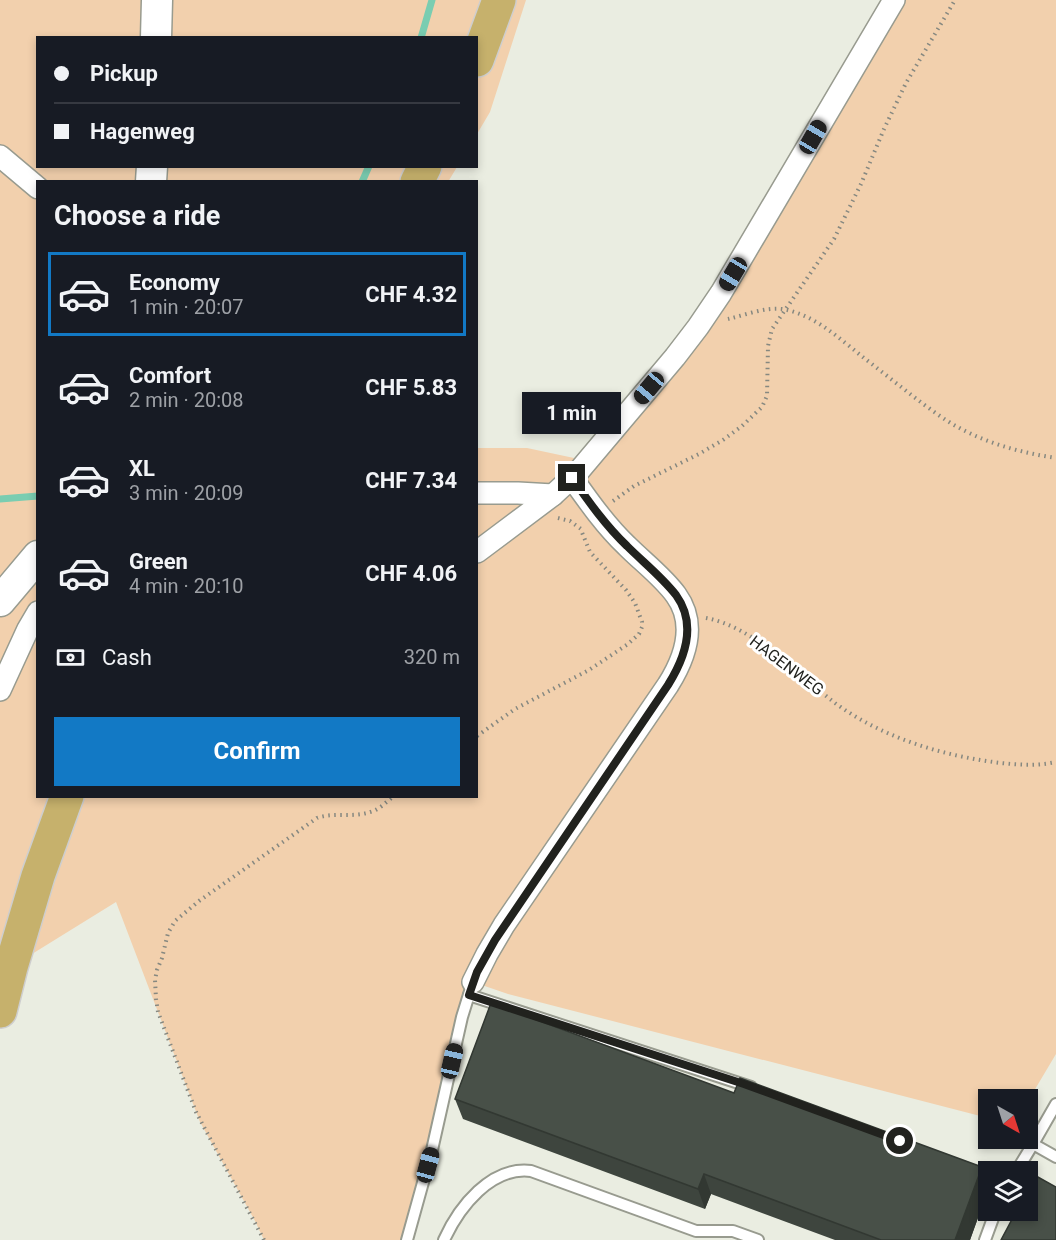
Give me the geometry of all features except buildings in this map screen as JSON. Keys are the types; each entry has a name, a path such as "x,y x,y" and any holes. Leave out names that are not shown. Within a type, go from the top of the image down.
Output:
{"highway":[{"path":"478,57 500,0"},
{"path":"0,1011 38,876 67,798"}],"street":[{"path":"156,36 157,0"},
{"path":"478,551 572,478 698,327 721,293 894,0"},
{"path":"0,156 36,186"},
{"path":"471,988 504,925 676,672 682,661 686,644 687,626 678,597 626,545 572,478"},
{"path":"478,493 553,495"},
{"path":"0,601 36,558"},
{"path":"0,690 36,615"}],"lane":[{"path":"407,1240 432,1150 471,988 766,1092"},
{"path":"1038,1135 1056,1104"},
{"path":"1038,1147 1056,1157"},
{"path":"444,1240 459,1212 473,1196 490,1182 516,1170 531,1171 696,1231 733,1231 758,1240"},
{"path":"985,1240 992,1221"}],"path":[{"path":"478,734 515,709 590,670 628,645 639,634 642,622 635,603 626,590 590,552 581,530 627,490 723,440 762,407 767,396 767,355 774,324 834,239 906,83 955,0"},
{"path":"698,327 771,309 798,314 831,331 926,406 956,426 1008,447 1056,458"},
{"name":"HAGENWEG","path":"685,615 715,619 736,628 764,646 855,716 895,736 939,751 975,759 1025,765 1056,762"},
{"path":"264,1240 196,1112 158,1012 155,989 157,970 170,927 199,901 316,818 327,815 366,813 375,810 391,798"}],"shaded area":[{"path":"0,0 526,0 490,112 478,132 478,36 36,36 36,168 456,168 449,180 36,180 36,798 478,798 478,448 527,448 588,461 649,388 894,0 1056,0 1056,1054 1035,1089 978,1089 978,1115 508,994 473,982 407,1240 264,1240 200,1122 116,902 11,967 0,1011"}],"waterway":[{"path":"422,36 432,0"},
{"path":"363,180 368,168"},
{"path":"0,499 36,496"}],"route":[{"path":"572,478 618,537 678,597 687,626 685,651 668,685 495,940 477,972 469,995 744,1084 900,1141"}]}
